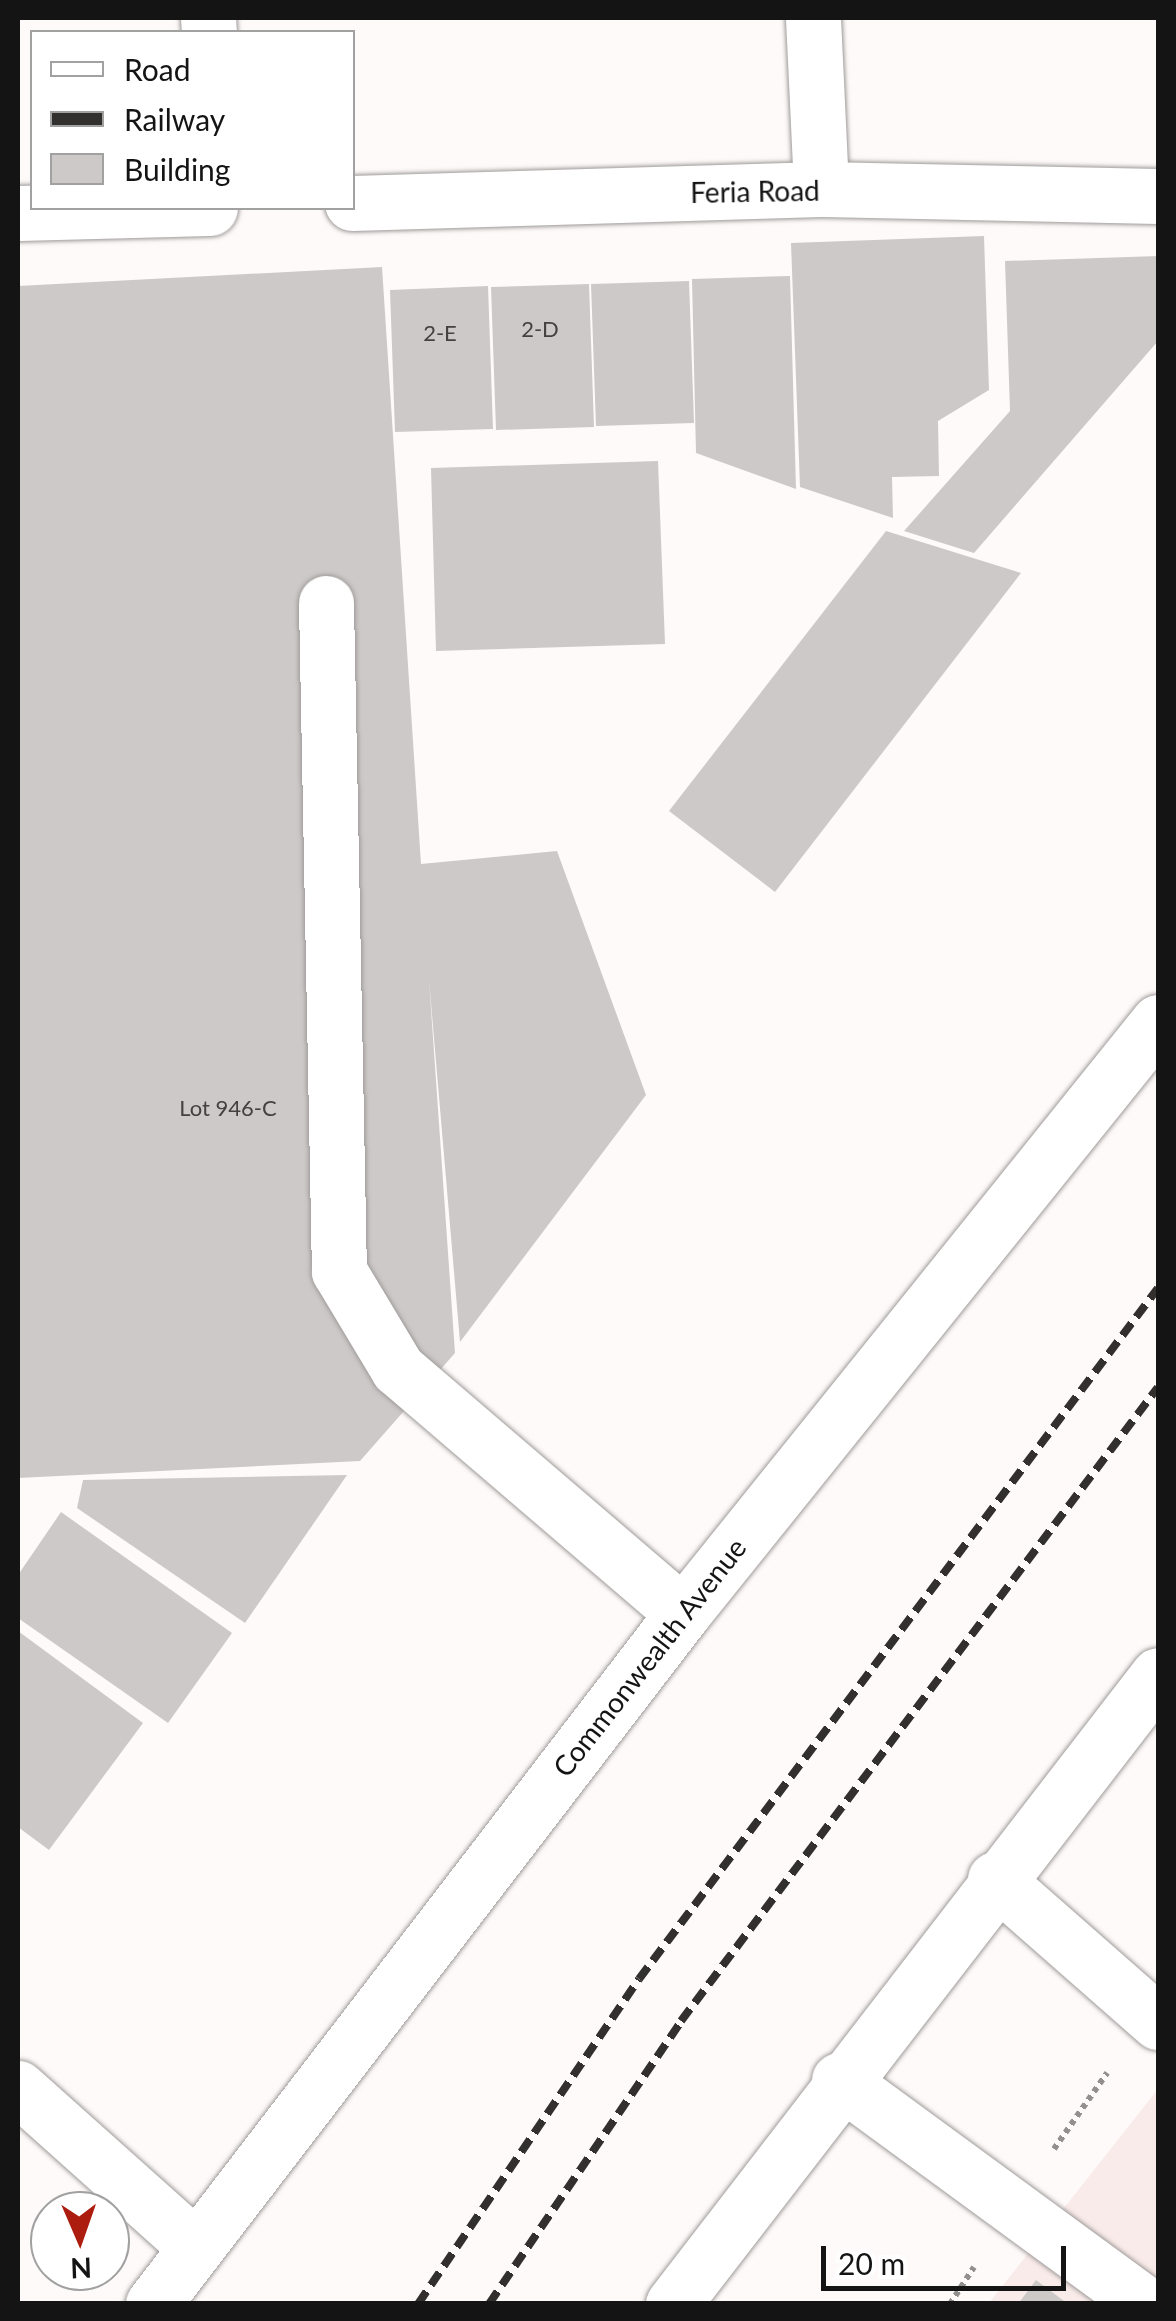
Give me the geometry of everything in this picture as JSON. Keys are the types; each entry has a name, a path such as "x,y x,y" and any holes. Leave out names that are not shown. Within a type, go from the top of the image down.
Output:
{"main road":[{"path":"814,18 821,189"},
{"name":"Feria Road","path":"355,203 821,189 1158,196"},
{"path":"18,213 133,210"},
{"path":"326,603 339,1272 398,1368 683,1613"},
{"name":"Commonwealth Avenue","path":"153,2304 683,1613 1158,1022"},
{"path":"674,2304 839,2080 1158,1675"},
{"path":"995,1879 1158,2022"},
{"path":"839,2080 1145,2304"},
{"path":"18,2088 195,2246"}],"shaded area":[{"path":"1158,2089 1158,2303 989,2303"}],"building":[{"path":"984,236 989,390 938,421 939,476 892,477 893,518 800,487 791,243"},
{"path":"1158,256 1158,341 974,553 904,531 1010,411 1005,261"},
{"path":"382,267 421,864 557,851 646,1095 460,1342 429,980 455,1353 360,1461 18,1478 18,286"},
{"path":"790,276 796,489 696,453 692,279"},
{"path":"689,281 694,423 596,426 591,284"},
{"path":"589,284 594,427 496,430 491,287"},
{"path":"488,286 493,429 395,432 390,290"},
{"path":"658,461 665,644 436,651 431,468"},
{"path":"886,531 1021,573 775,892 669,811"},
{"path":"347,1475 245,1623 77,1508 83,1480"},
{"path":"61,1512 232,1633 168,1723 18,1618 18,1575"},
{"path":"18,1631 143,1723 49,1850 18,1827"},
{"path":"1036,2280 1068,2304 1018,2304"}],"railway":[{"path":"418,2304 639,1979 1158,1288"},
{"path":"489,2304 681,2021 1158,1387"}]}
